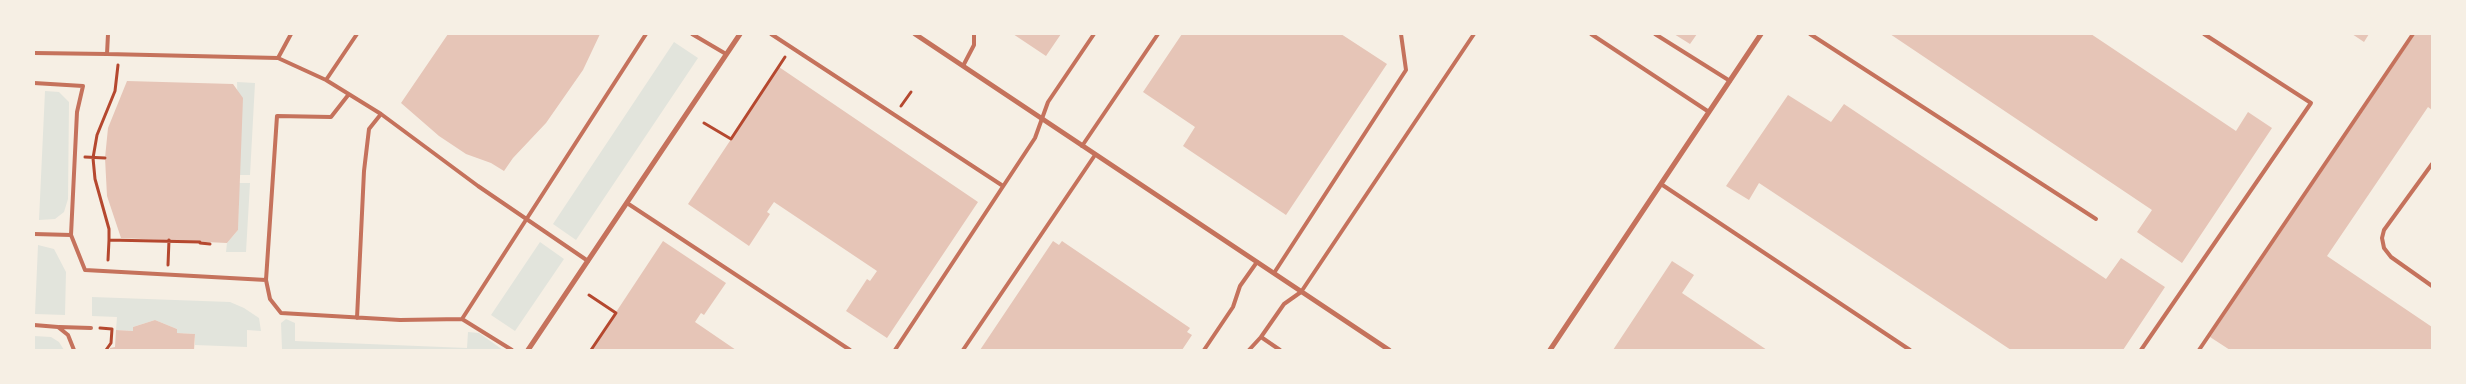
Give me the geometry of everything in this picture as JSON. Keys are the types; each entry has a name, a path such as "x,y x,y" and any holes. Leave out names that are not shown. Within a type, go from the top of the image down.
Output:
{"street":[{"path":"528,350 740,34"},
{"path":"1550,350 1762,34"},
{"path":"920,35 1042,120 1389,350"}],"lane":[{"path":"107,54 108,34"},
{"path":"278,58 291,34"},
{"path":"326,80 357,34"},
{"path":"462,319 646,34"},
{"path":"692,34 699,36 726,54"},
{"path":"772,34 1003,186"},
{"path":"963,66 974,45 974,34"},
{"path":"895,350 1035,138 1048,102 1094,34"},
{"path":"1082,146 1158,34"},
{"path":"1274,273 1406,70 1402,34"},
{"path":"1249,350 1261,337 1284,304 1301,292 1474,34"},
{"path":"1591,34 1709,112"},
{"path":"1655,34 1730,81"},
{"path":"1810,34 2096,219"},
{"path":"2141,350 2311,104 2204,34"},
{"path":"2200,350 2413,34"},
{"path":"34,52 278,58 326,80 380,114 588,261"},
{"path":"34,83 84,86 77,112 71,235 85,270 266,280"},
{"path":"349,94 331,117 277,116 266,280 270,299 281,313 356,318 462,319 512,350"},
{"path":"356,318 364,171 369,129 380,114"},
{"path":"963,350 1095,155"},
{"path":"2432,164 2384,230 2382,238 2384,248 2391,257 2432,286"},
{"path":"1661,184 1910,350"},
{"path":"627,203 850,350"},
{"path":"34,234 71,235"},
{"path":"1204,350 1233,307 1240,286 1258,262"},
{"path":"34,325 91,328"},
{"path":"58,327 68,336 74,350"},
{"path":"1261,337 1280,350"}],"path":[{"path":"704,123 731,139 785,56"},
{"path":"109,248 110,229 91,158 97,136 115,91 117,77"},
{"path":"896,115 911,92"},
{"path":"91,158 105,158"},
{"path":"109,240 210,244"},
{"path":"169,242 169,250"},
{"path":"589,295 616,313 591,350"},
{"path":"106,350 111,343 112,329"}],"shaded area":[{"path":"674,42 698,58 576,240 553,224"},
{"path":"237,82 255,83 250,175 240,175"},
{"path":"45,91 59,92 69,102 68,199 64,212 55,219 39,220"},
{"path":"239,183 250,183 246,252 226,252 227,243 238,230"},
{"path":"540,242 564,259 515,331 491,315"},
{"path":"38,245 54,249 66,272 65,315 35,314"},
{"path":"92,297 230,302 244,308 259,318 261,331 247,330 247,347 195,345 195,334 177,333 177,329 155,320 133,327 133,331 116,330 117,317 92,316"},
{"path":"286,319 295,323 295,341 467,348 468,332 479,333 503,350 282,349 281,323"},
{"path":"34,336 51,337 59,342 64,350 34,350"}],"building":[{"path":"448,34 600,34 583,70 546,123 513,158 504,171 491,163 466,154 439,136 401,103"},
{"path":"1013,34 1061,34 1046,56"},
{"path":"1182,34 1341,34 1387,64 1286,215 1183,146 1195,127 1143,92"},
{"path":"1674,34 1697,34 1690,44"},
{"path":"1890,34 2091,34 2236,131 2248,112 2272,128 2182,263 2137,232 2152,210"},
{"path":"2352,34 2369,34 2364,42"},
{"path":"2415,34 2432,34 2432,110 2428,107 2327,256 2432,327 2432,350 2230,350 2210,337"},
{"path":"779,67 978,202 887,338 846,311 867,279 870,281 877,271 774,202 767,212 770,214 749,246 688,204"},
{"path":"127,81 233,84 243,98 238,230 227,243 121,238 107,196 105,158 108,128"},
{"path":"1788,95 1831,122 1844,104 2106,279 2121,258 2165,287 2123,350 2011,350 1759,183 1749,200 1726,186"},
{"path":"663,241 726,283 704,315 701,313 695,322 736,350 591,350"},
{"path":"1053,241 1059,245 1062,241 1190,328 1187,332 1192,335 1182,350 980,350"},
{"path":"1672,261 1694,275 1682,293 1767,350 1613,350"},
{"path":"155,320 177,329 177,333 195,334 194,350 110,350 110,348 115,347 116,330 133,331 133,327"}]}
